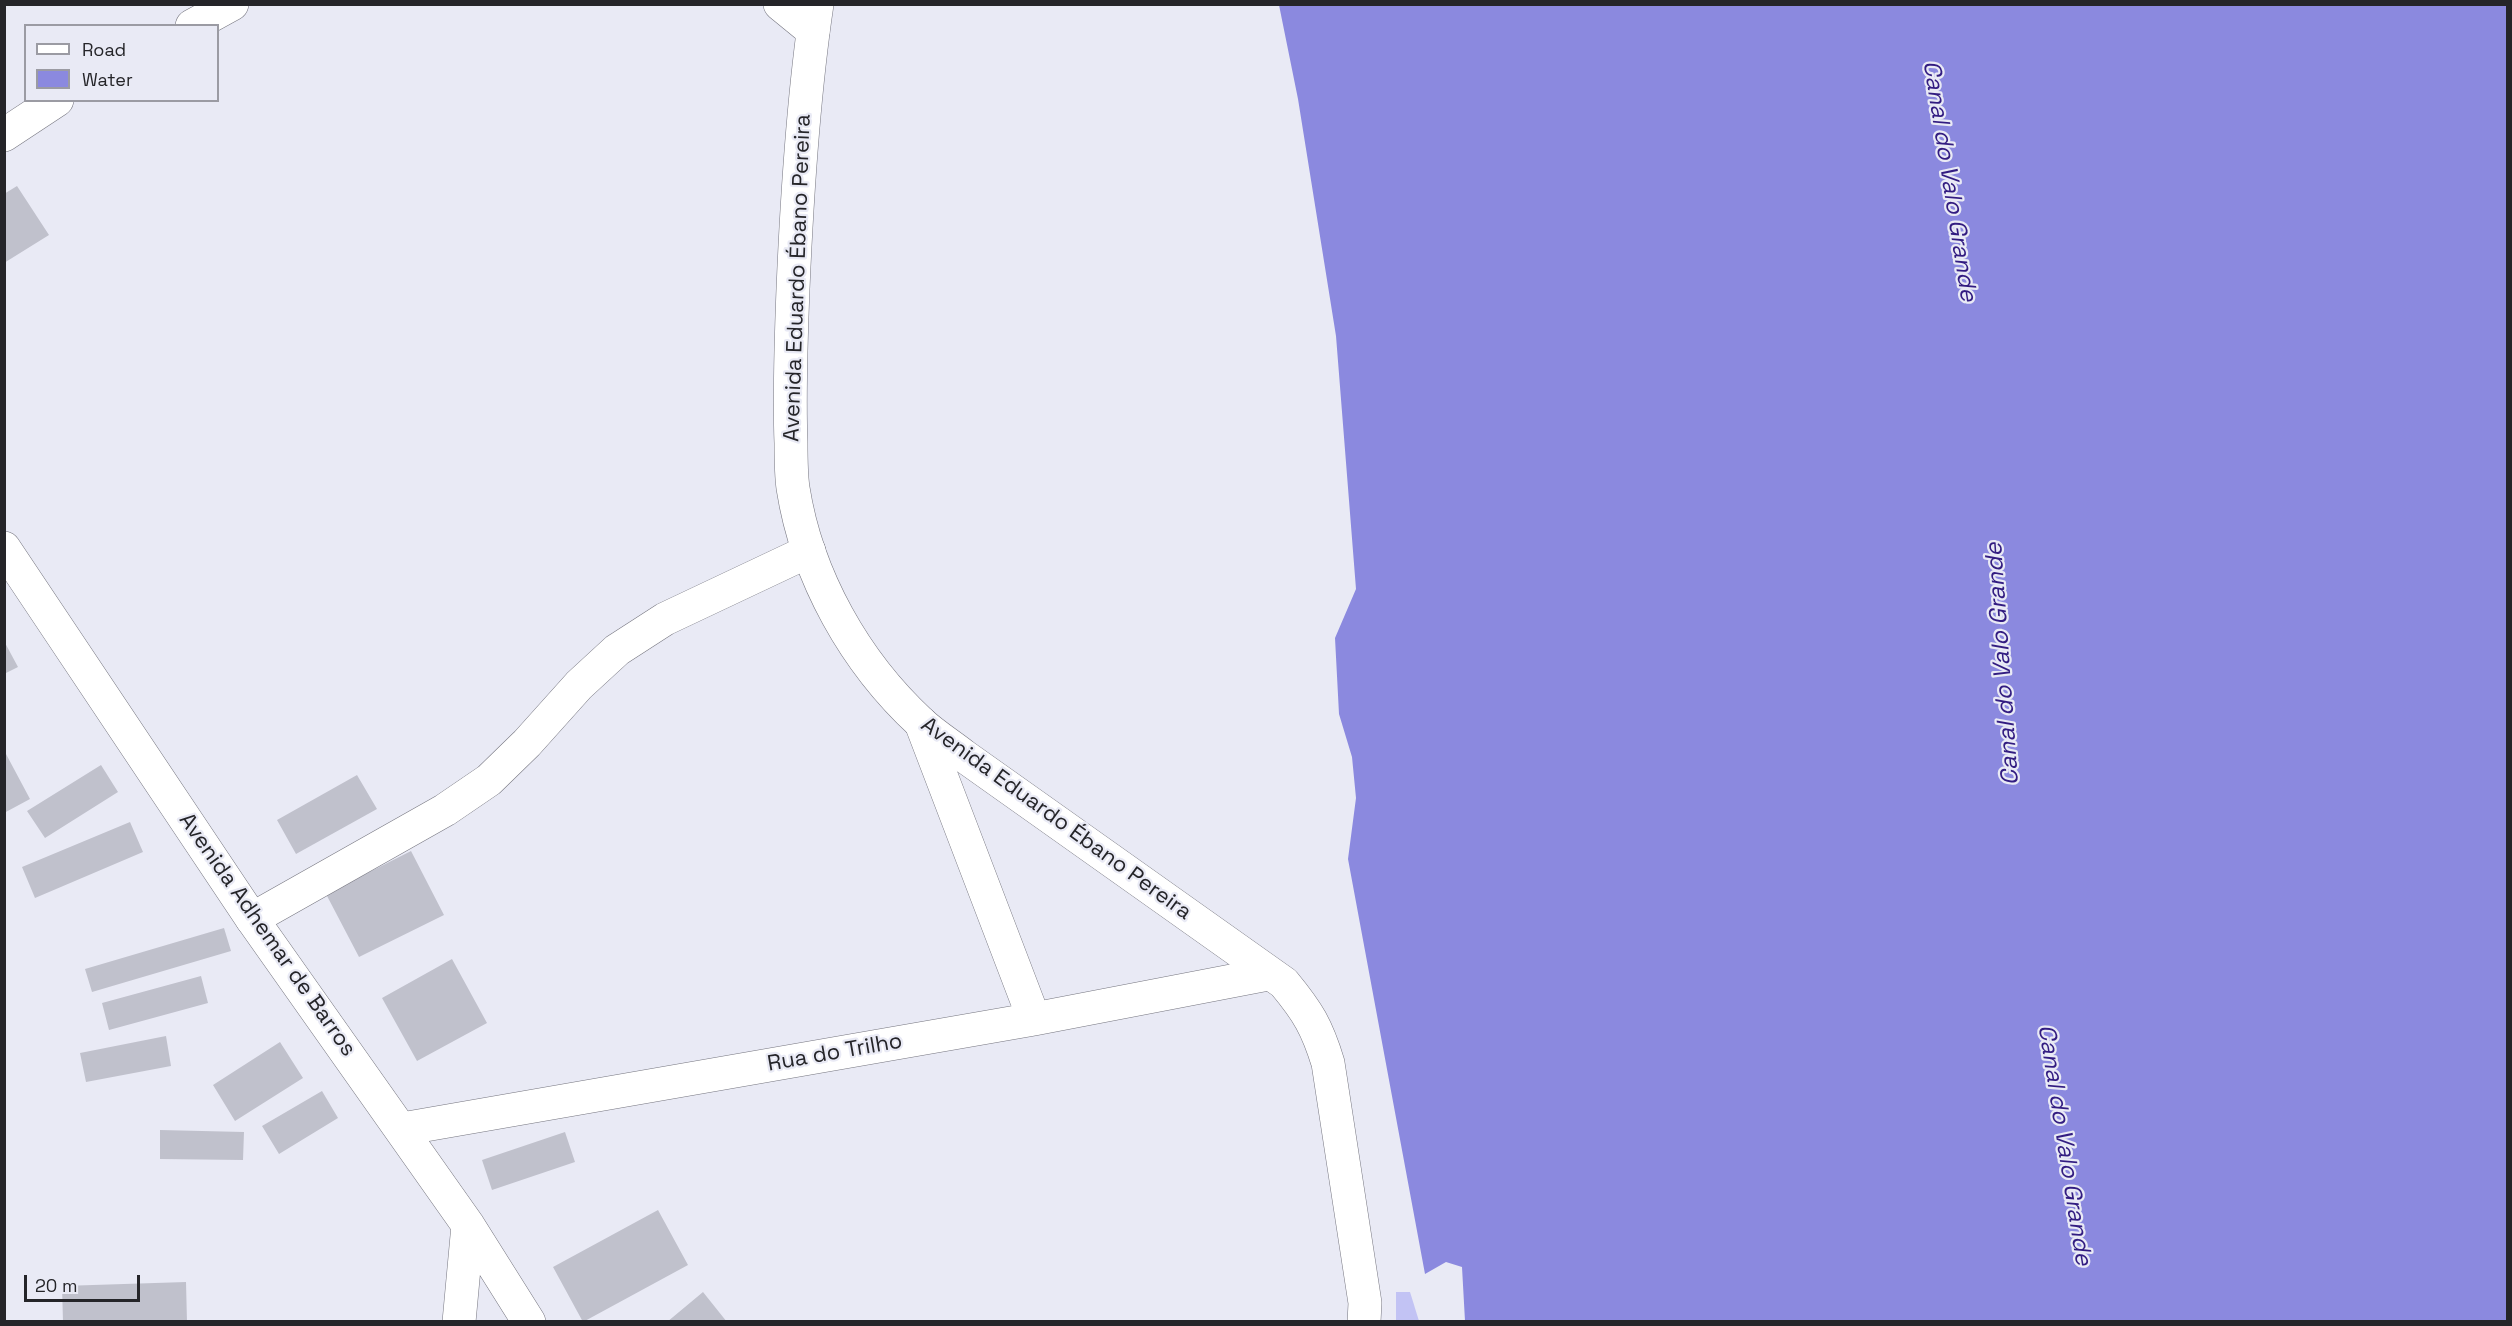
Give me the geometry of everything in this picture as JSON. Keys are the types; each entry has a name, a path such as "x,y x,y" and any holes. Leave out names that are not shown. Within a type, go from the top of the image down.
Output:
{"main road":[{"path":"196,24 232,4"},
{"path":"780,4 815,18"},
{"name":"Avenida Eduardo Ébano Pereira","path":"815,18 802,132 789,405 793,488 809,551 824,590 852,641 878,677 921,723 1268,974 1284,983 1305,1008 1319,1032 1328,1063 1365,1303 1364,1322"},
{"path":"4,135 54,102"},
{"name":"Avenida Adhemar de Barros","path":"4,548 252,919 468,1225 529,1322"},
{"path":"252,919 446,810 489,780 527,743 579,685 617,650 665,619 809,551"},
{"path":"921,723 1034,1019"},
{"name":"Rua do Trilho","path":"402,1129 1034,1019 1268,974"},
{"path":"459,1322 468,1225"}],"shaded area":[{"path":"1396,1292 1410,1292 1419,1321 1396,1321"}],"water":[{"name":"Canal do Valo Grande","path":"1279,5 2507,5 2507,1321 1465,1321 1462,1267 1446,1262 1425,1274 1348,859 1356,798 1352,757 1339,714 1335,638 1356,589 1336,336 1298,99"}],"building":[{"path":"17,186 49,235 4,263 4,194"},
{"path":"4,641 18,667 4,674"},
{"path":"6,754 30,799 4,813 4,755"},
{"path":"101,765 118,792 45,838 27,811"},
{"path":"357,775 377,809 296,854 277,820"},
{"path":"130,822 143,852 35,898 22,867"},
{"path":"411,851 444,915 359,957 326,894"},
{"path":"224,928 231,951 92,992 85,969"},
{"path":"452,959 487,1023 417,1061 382,998"},
{"path":"201,976 208,1003 109,1030 102,1003"},
{"path":"166,1036 171,1066 86,1082 80,1053"},
{"path":"280,1042 303,1078 235,1121 213,1085"},
{"path":"322,1091 338,1118 279,1154 262,1126"},
{"path":"160,1130 244,1132 243,1160 160,1159"},
{"path":"565,1132 575,1162 492,1190 482,1160"},
{"path":"658,1210 688,1265 583,1322 553,1267"},
{"path":"186,1282 187,1322 63,1322 62,1286"},
{"path":"703,1292 727,1322 667,1322"}]}
